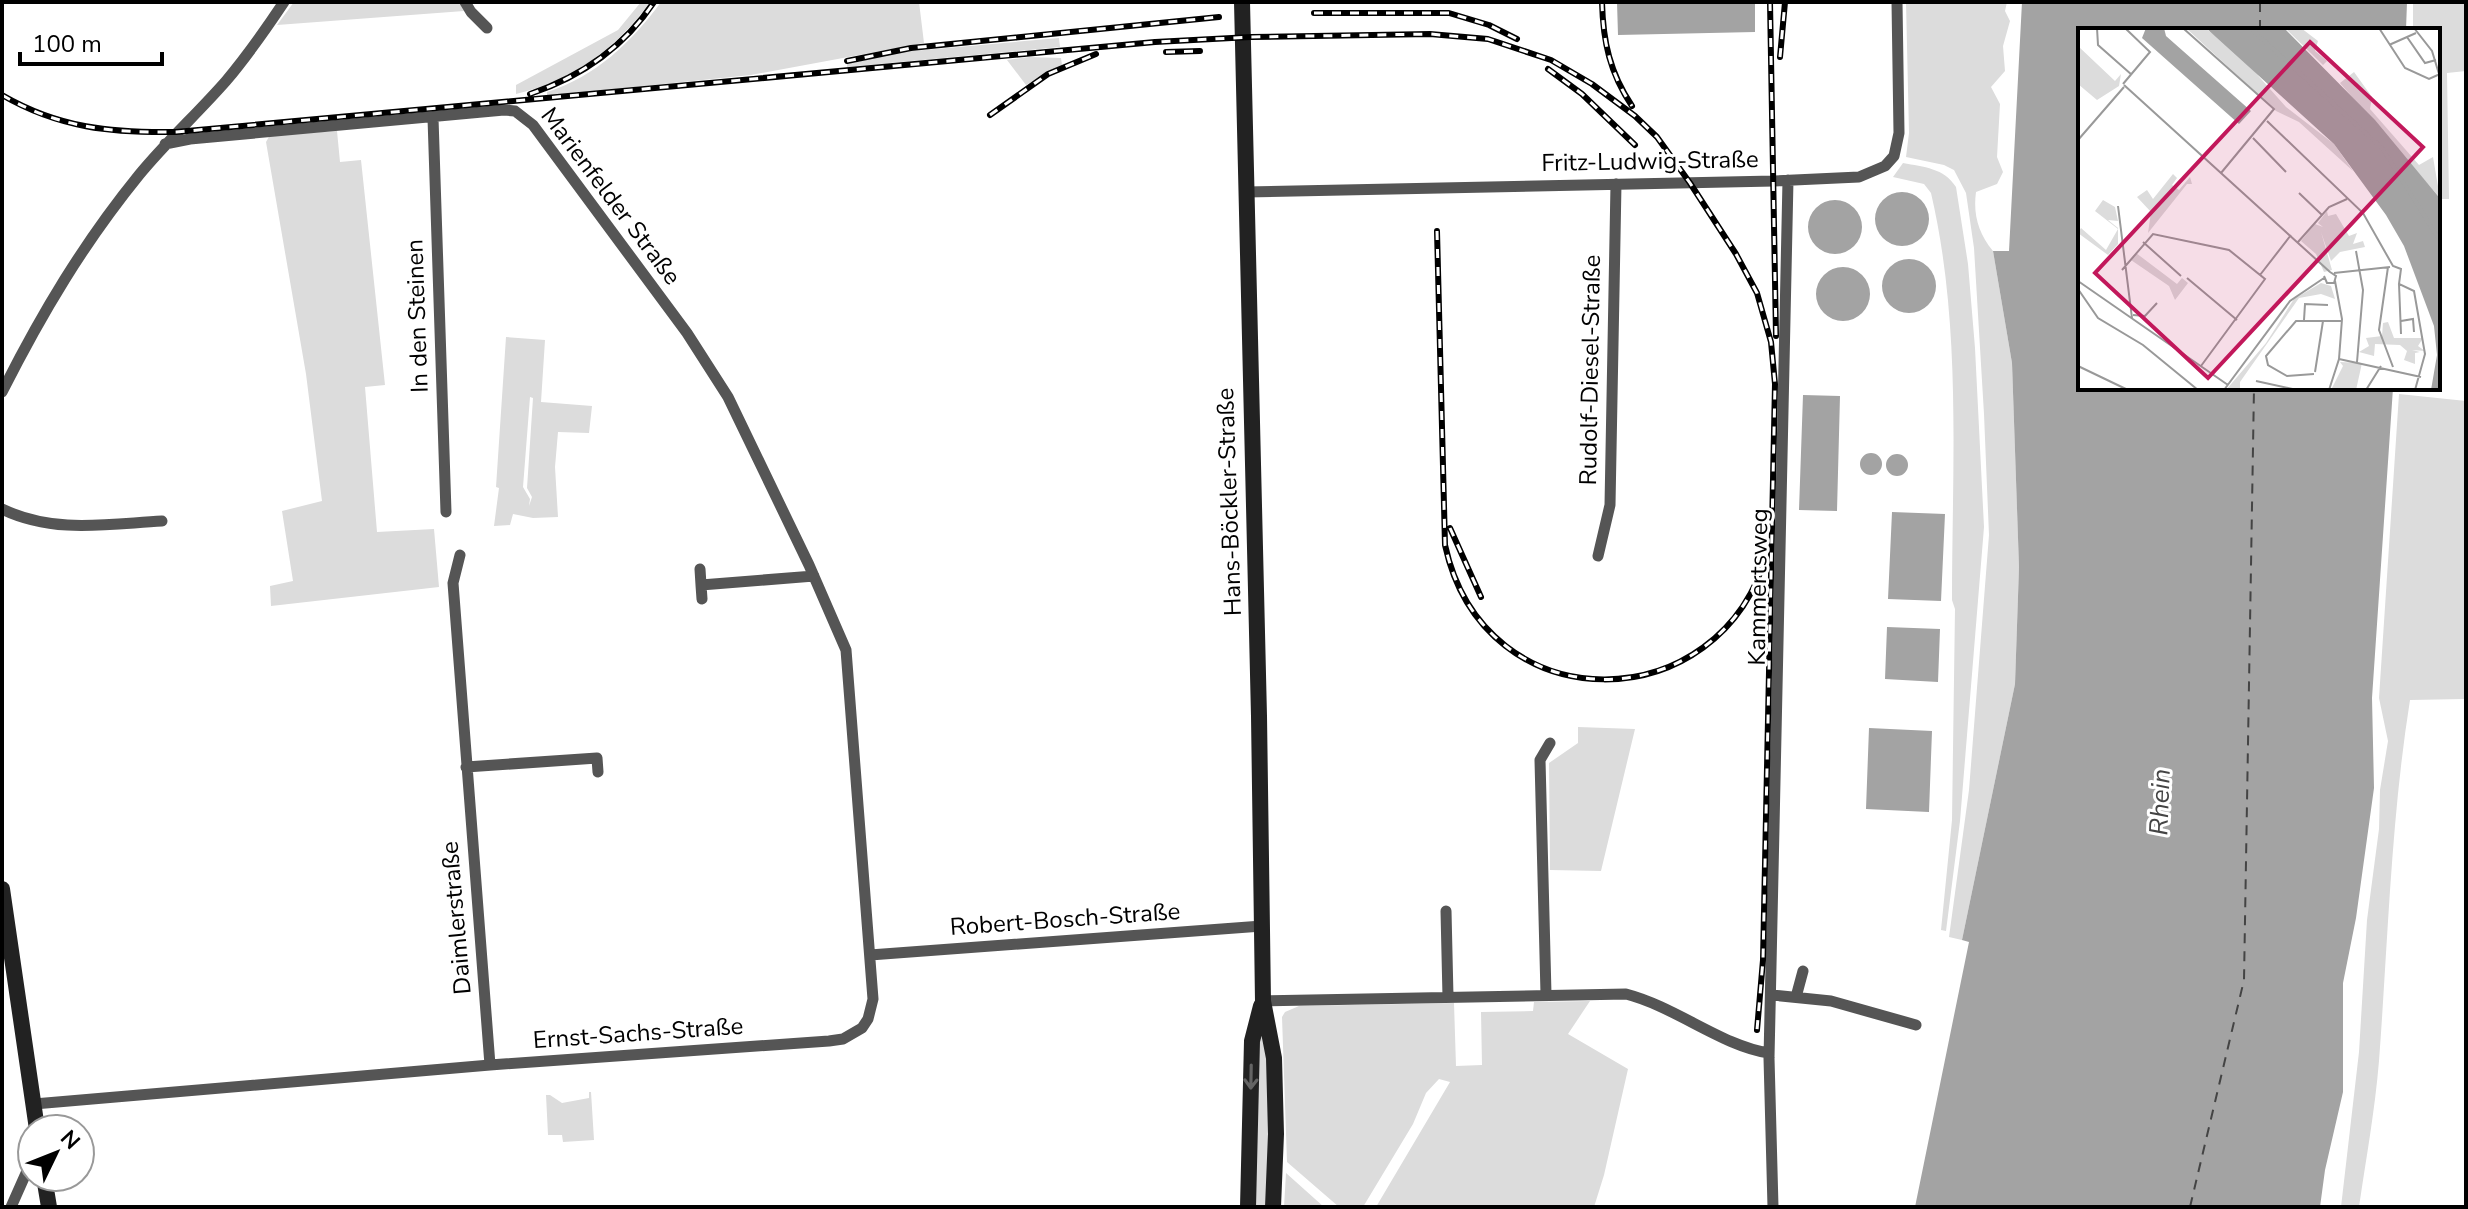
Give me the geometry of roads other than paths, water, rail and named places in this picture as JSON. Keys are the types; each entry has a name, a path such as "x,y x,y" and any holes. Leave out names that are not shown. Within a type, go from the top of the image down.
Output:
{"main road":[{"name":"Hans-Böckler-Straße","path":"1242,2 1263,1001 1274,1065 1276,1158 1273,1207"},
{"path":"2,889 35,1113"},
{"name":"Hans-Böckler-Straße","path":"1248,1207 1252,1041 1263,1001"}],"street":[{"path":"2,392 42,314 74,261 165,144 225,82 284,2"},
{"path":"465,2 487,28"},
{"name":"Fritz-Ludwig-Straße","path":"1246,192 1859,177 1885,166 1894,156 1899,133 1897,2"},
{"name":"Marienfelder Straße","path":"165,144 190,139 504,110 525,117 710,366 743,426 846,650"},
{"name":"In den Steinen","path":"433,118 446,512"},
{"name":"Kammertsweg","path":"1773,1207 1775,1189 1769,1053 1788,180"},
{"name":"Rudolf-Diesel-Straße","path":"1598,556 1610,505 1616,184"},
{"path":"2,509 33,521 68,527 162,521"},
{"name":"Daimlerstraße","path":"460,555 453,583 490,1065"},
{"path":"700,569 702,599"},
{"path":"701,585 814,576"},
{"name":"Ernst-Sachs-Straße","path":"34,1104 843,1039 862,1028 872,1009 846,650"},
{"path":"1546,994 1540,760 1550,743"},
{"path":"466,767 597,758 598,772"},
{"path":"1446,911 1448,997"},
{"name":"Robert-Bosch-Straße","path":"870,955 1262,926"},
{"path":"1796,997 1803,971"},
{"path":"1263,1001 1626,994 1666,1007 1749,1050 1769,1053"},
{"path":"1772,995 1831,1001 1916,1025"}],"water":[{"path":"1617,2 1755,2 1755,32 1618,35"},
{"name":"Rhein","path":"2022,2 2407,2 2406,28 2078,28 2078,390 2393,390 2372,698 2374,788 2356,918 2343,983 2343,1092 2320,1207 1915,1207 1969,942 1962,940 2015,684 2019,567 2012,363 1993,251 2009,251"},
{"path":"1902,192 1921,200 1929,219 1921,238 1902,246 1883,238 1875,219 1883,200"},
{"path":"1835,200 1854,208 1862,227 1854,246 1835,254 1816,246 1808,227 1816,208"},
{"path":"1909,259 1928,267 1936,286 1928,305 1909,313 1890,305 1882,286 1890,267"},
{"path":"1843,267 1862,275 1870,294 1862,313 1843,321 1824,313 1816,294 1824,275"},
{"path":"1803,395 1840,396 1837,511 1799,510"},
{"path":"1871,453 1879,456 1882,464 1879,472 1871,475 1863,472 1860,464 1863,456"},
{"path":"1897,454 1905,457 1908,465 1905,473 1897,476 1889,473 1886,465 1889,457"},
{"path":"1892,512 1945,514 1941,601 1888,599"},
{"path":"1887,627 1940,629 1938,682 1885,679"},
{"path":"1869,728 1932,731 1929,812 1866,809"}],"railway":[{"path":"530,94 566,79 600,58 629,33 654,2"},
{"path":"1602,2 1609,57 1632,106"},
{"path":"1770,2 1776,336"},
{"path":"1780,57 1785,2"},
{"path":"1314,13 1449,13 1489,25 1517,39"},
{"path":"847,61 911,48 1219,17"},
{"path":"2,95 44,115 86,126 176,132 1155,42 1430,34 1488,39 1551,60 1592,84 1657,137 1736,254 1757,293 1771,342 1775,384 1763,960 1757,1030"},
{"path":"1166,52 1200,51"},
{"path":"990,115 1048,74 1096,54"},
{"path":"1548,69 1582,94 1635,145"},
{"path":"1437,231 1445,545 1468,604 1505,646 1552,671 1604,679 1656,672 1703,648 1742,608 1767,552"},
{"path":"1450,528 1481,597"}]}
